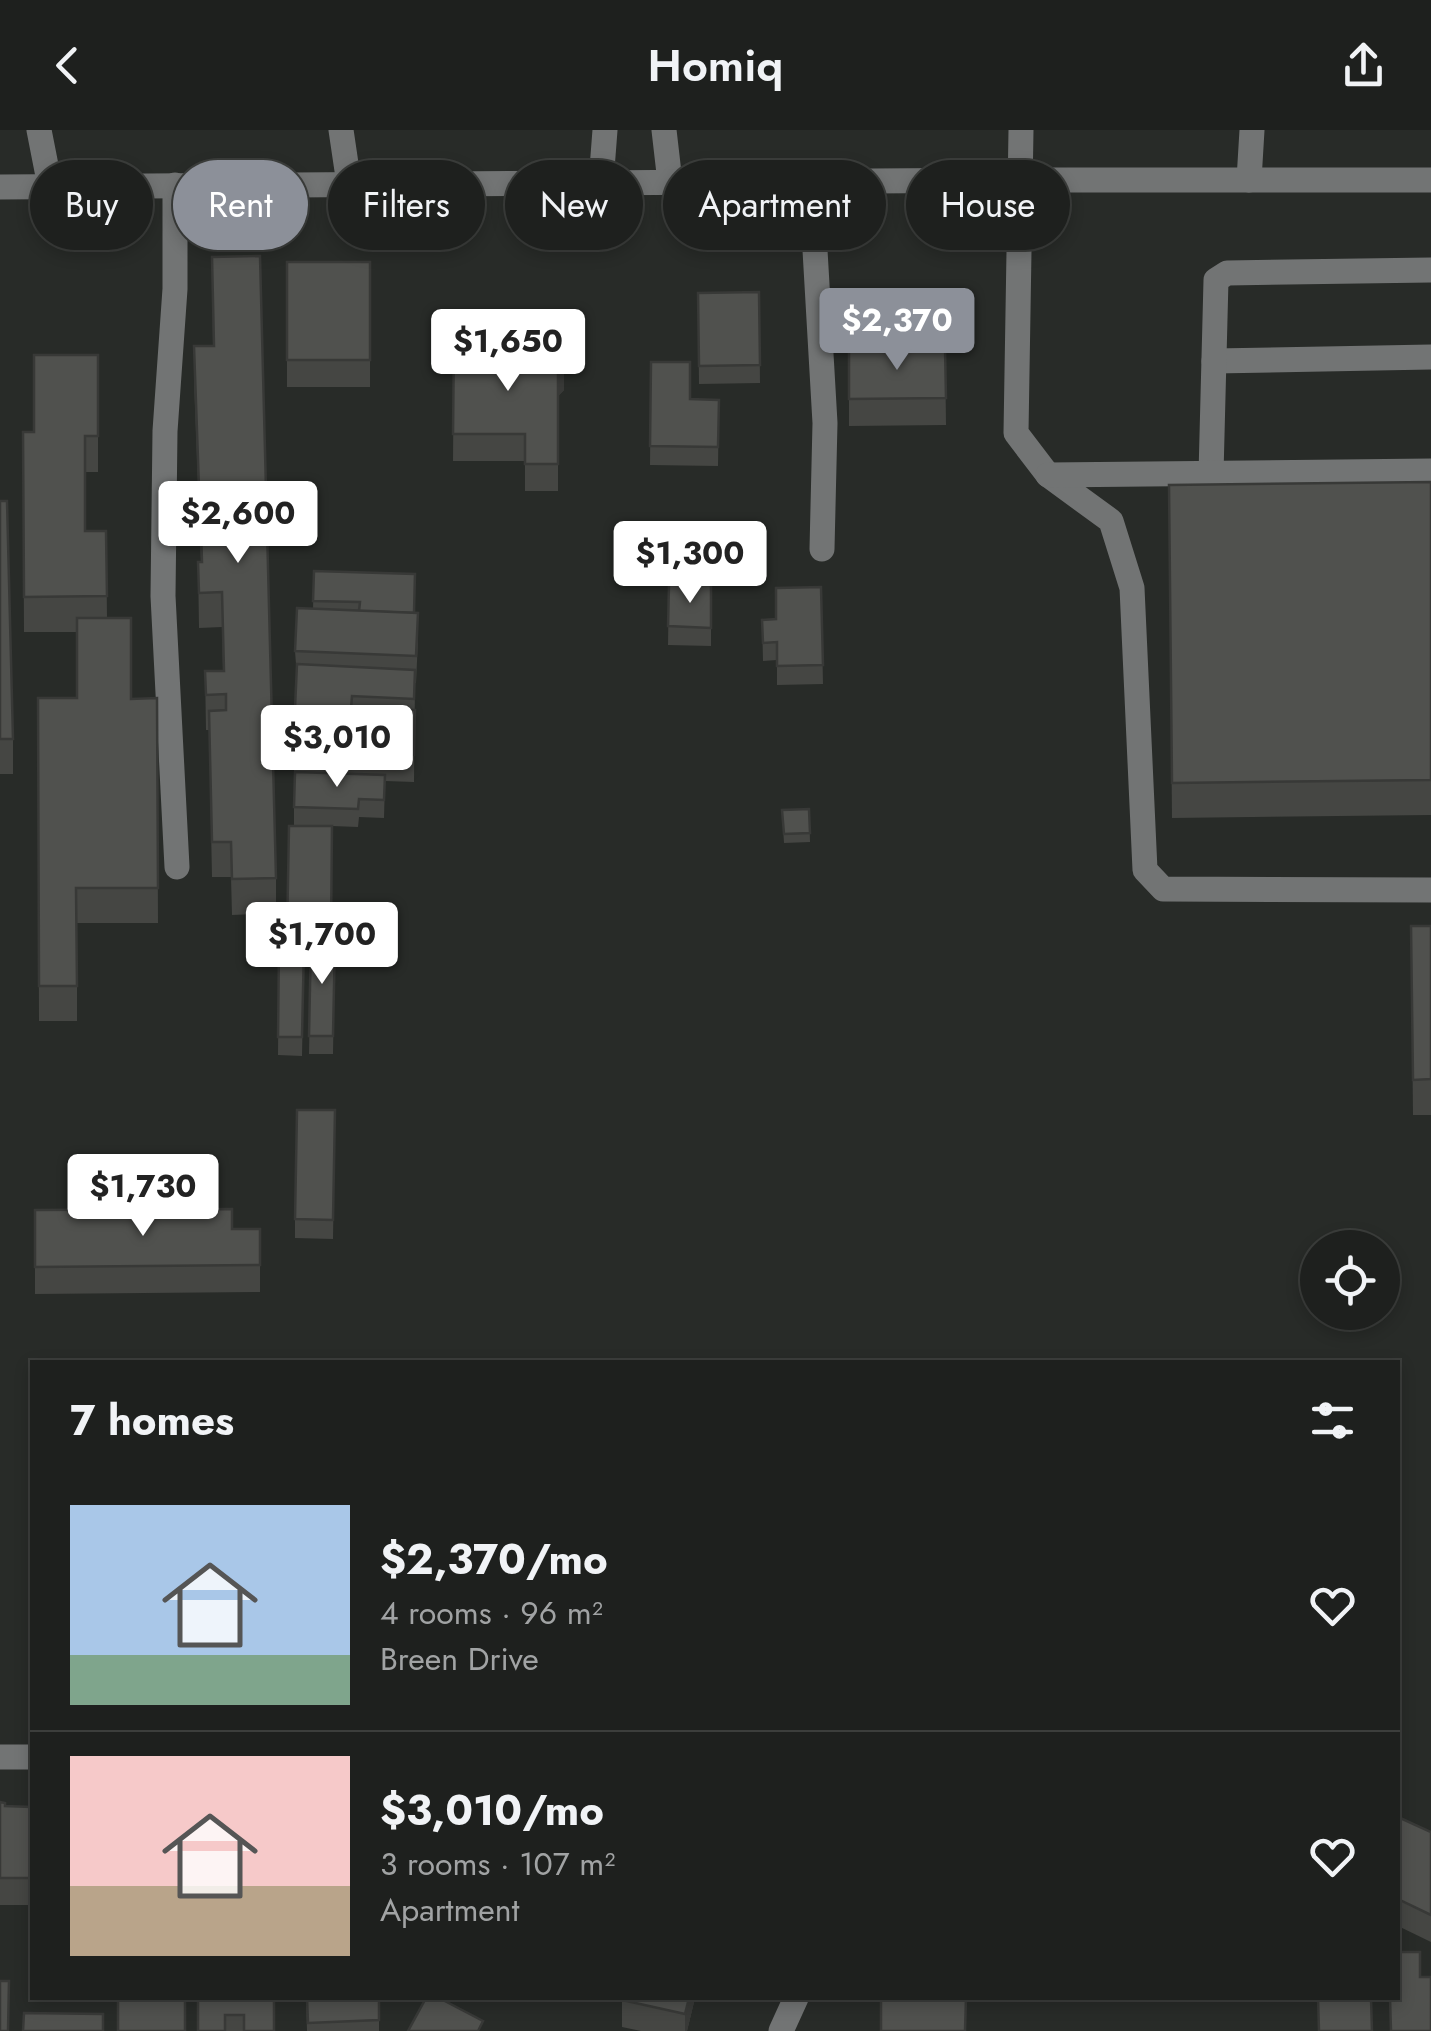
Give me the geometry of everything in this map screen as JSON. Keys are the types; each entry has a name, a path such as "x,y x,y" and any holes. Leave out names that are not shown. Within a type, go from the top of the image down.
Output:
{"street":[{"path":"39,130 45,160"},
{"path":"341,130 345,160"},
{"path":"603,160 605,130"},
{"path":"664,130 667,160"},
{"path":"1021,130 1021,160"},
{"path":"1249,180 1252,130"},
{"path":"1070,180 1431,180"},
{"path":"0,186 30,186"},
{"path":"176,250 162,596 177,867"},
{"path":"815,250 825,422 822,548"},
{"path":"1018,250 1016,433 1048,475 1111,521 1132,588 1145,870 1164,889 1431,890"},
{"path":"1211,474 1216,280 1227,274 1431,270"},
{"path":"1214,361 1431,358"},
{"path":"1048,475 1431,471"},
{"path":"0,1758 30,1758"},
{"path":"781,2031 795,2000"}],"building":[{"path":"260,256 276,878 232,879 231,842 212,842 209,711 226,710 226,694 206,695 205,671 224,671 222,592 199,593 200,497 218,496 218,487 199,488 194,346 214,346 212,257"},
{"path":"287,262 370,262 370,360 287,360"},
{"path":"759,292 760,365 699,366 698,293"},
{"path":"461,329 486,333 487,354 503,343 518,343 525,352 558,346 564,351 564,363 558,369 558,464 525,464 525,434 453,434 454,336"},
{"path":"945,347 946,398 849,399 849,349"},
{"path":"34,355 98,355 98,436 85,436 85,531 106,531 107,596 24,597 23,432 34,432"},
{"path":"651,362 690,362 690,399 719,400 718,447 650,446"},
{"path":"1431,482 1431,780 1172,783 1169,485"},
{"path":"0,501 7,501 13,739 0,739"},
{"path":"314,571 415,574 414,613 359,611 360,602 313,601"},
{"path":"669,584 711,585 711,628 668,626"},
{"path":"821,587 823,665 777,666 777,642 763,643 762,620 776,619 776,588"},
{"path":"297,608 418,613 416,656 295,651"},
{"path":"77,618 131,618 131,699 157,698 158,888 76,888 77,986 39,986 38,698 77,698"},
{"path":"297,664 415,670 414,699 352,696 351,709 295,708"},
{"path":"295,708 415,710 414,755 294,752"},
{"path":"295,772 385,775 384,800 359,799 358,809 294,807"},
{"path":"809,809 810,833 784,834 782,810"},
{"path":"289,826 332,826 331,933 287,933"},
{"path":"1411,926 1431,926 1431,1079 1413,1080"},
{"path":"311,938 335,939 333,1036 309,1036"},
{"path":"279,945 304,946 302,1037 278,1037"},
{"path":"297,1110 335,1110 333,1220 295,1219"},
{"path":"232,1209 232,1229 260,1229 260,1265 35,1267 35,1210"},
{"path":"0,1802 5,1806 30,1807 30,1878 0,1878"},
{"path":"1400,1818 1431,1832 1431,1915 1400,1900"},
{"path":"1400,1952 1420,1952 1420,1977 1431,1977 1431,2031 1391,2031 1390,2000 1400,2000"},
{"path":"0,1981 9,1981 8,2031 0,2031"},
{"path":"118,2000 185,2000 185,2031 118,2031"},
{"path":"198,2000 274,2000 274,2031 244,2031 244,2015 225,2015 225,2031 198,2031"},
{"path":"307,2000 379,2000 379,2020 308,2023"},
{"path":"425,2000 443,2000 483,2021 478,2031 408,2031"},
{"path":"622,2000 688,2000 685,2014"},
{"path":"881,2000 966,2000 965,2031 881,2031"},
{"path":"1318,2000 1371,2000 1372,2031 1319,2031"},
{"path":"24,2013 103,2014 103,2031 23,2031"}]}
